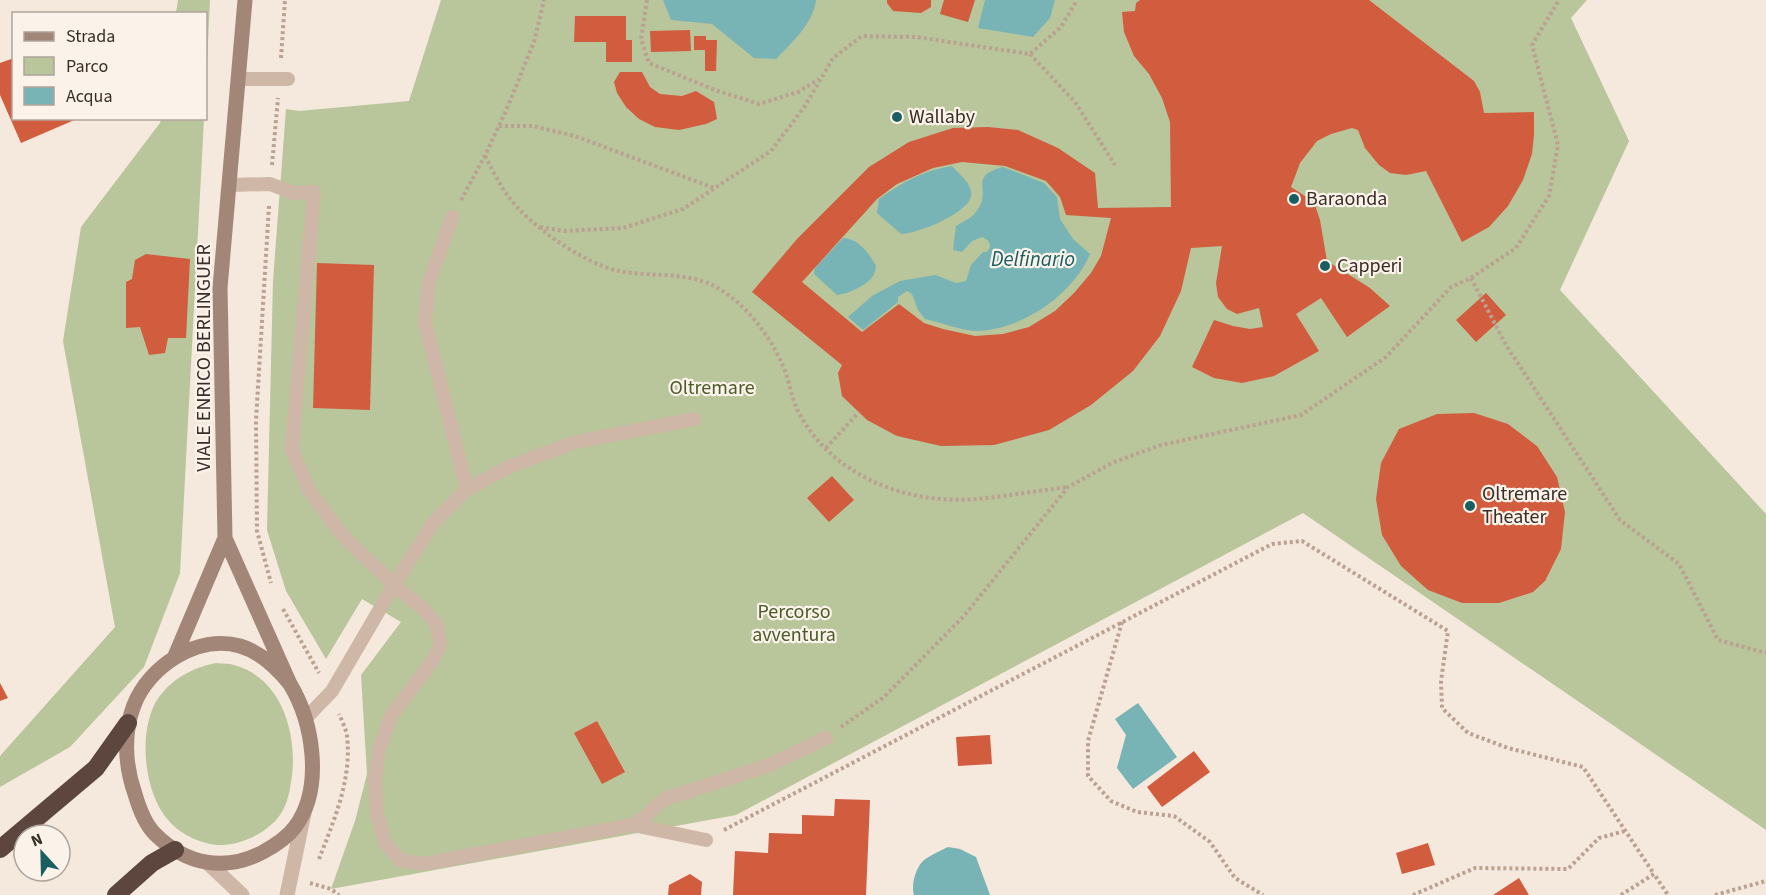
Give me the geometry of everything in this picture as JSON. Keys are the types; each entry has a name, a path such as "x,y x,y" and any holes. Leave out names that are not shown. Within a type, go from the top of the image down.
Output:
{"highway":[{"path":"0,849 96,768 128,723"},
{"path":"116,895 152,863 175,850"}],"main road":[{"name":"VIALE ENRICO BERLINGUER","path":"245,0 220,288 225,538 290,684"},
{"name":"VIALE ENRICO BERLINGUER","path":"175,656 225,538"},
{"name":"VIALE ENRICO BERLINGUER","path":"206,646 240,646 278,668 290,684 300,700 311,737 312,764 306,806 296,826 280,843 244,861 224,864 207,863 175,850 154,833 143,815 130,780 128,723 143,686 159,668 175,656 206,646"}],"street":[{"name":"VIALE ENRICO BERLINGUER","path":"288,889 306,806"},
{"name":"VIALE ENRICO BERLINGUER","path":"207,863 242,895"}],"lane":[{"path":"238,78 288,79"},
{"path":"229,185 270,184 294,193 314,192 292,448 309,490 342,535 436,623 441,643 434,659 391,716 379,750 375,779 377,812 385,843 400,860 423,864 633,825 706,840"},
{"path":"452,217 429,282 425,322 467,489"},
{"path":"306,718 332,691 434,522 467,489 511,466 576,442 694,419"},
{"path":"633,825 664,799 767,766 826,738"}],"path":[{"path":"452,217 499,126 534,42 543,0"},
{"path":"647,0 641,39 649,63 715,90 759,104 798,93 820,79"},
{"path":"1030,54 1060,27 1077,0"},
{"path":"485,156 508,197 539,227 577,255 619,271 665,274 709,282 735,299 759,324 783,365 799,413 826,448 845,467 884,488 929,498 975,499 1068,486 1114,462 1161,445 1301,415 1386,357 1451,287 1471,278 1516,248 1549,196 1558,145 1532,45 1559,0"},
{"path":"539,227 564,231 622,228 683,209 771,151 805,106 833,58 862,36 916,36 1030,54 1076,102 1115,165"},
{"path":"499,126 533,126 575,136 715,189"},
{"path":"1471,278 1506,345 1620,520 1679,564 1718,640 1766,653"},
{"path":"826,448 859,412"},
{"path":"826,738 884,697 963,617 1068,486"},
{"path":"706,840 1272,544 1302,541 1448,631 1441,681 1442,708 1468,733 1508,748 1583,768 1668,895"},
{"path":"1122,622 1088,741 1088,776 1112,801 1137,812 1174,816 1210,842 1235,878 1263,895"},
{"path":"1413,895 1475,868 1568,869 1599,838 1625,831"},
{"path":"1622,895 1654,874"},
{"path":"1716,895 1766,881"},
{"path":"288,889 311,882 331,889 339,895"}],"green space":[{"path":"178,0 210,0 207,62 207,12 176,12"},
{"name":"Oltremare","path":"441,0 1587,0 1571,18 1629,141 1560,290 1766,514 1766,830 1303,513 736,815 331,889 355,821 367,774 361,675 401,622 362,599 326,659 286,591 267,530 273,281 286,109 299,111 409,101"},
{"path":"161,120 204,120 180,573 144,667 70,747 0,787 0,756 115,627 63,341 81,227"},
{"path":"216,663 232,664 250,672 275,694 289,725 293,759 288,796 283,811 275,821 262,832 246,840 221,845 193,838 180,831 169,821 153,794 146,760 148,726 152,710 159,697 184,674"}],"water":[{"path":"663,0 816,0 806,24 795,40 776,59 754,58 712,24 671,20"},
{"path":"985,0 1055,0 1050,18 1033,37 978,28"},
{"path":"952,166 970,188 971,197 960,210 951,216 929,227 901,234 877,213 879,199 896,188 922,174"},
{"name":"Delfinario","path":"1003,167 1044,183 1057,197 1060,219 1073,239 1090,254 1082,269 1058,296 1043,308 1010,325 975,331 925,319 918,310 912,294 907,291 898,297 898,302 863,330 848,317 872,296 900,281 935,275 956,283 966,281 971,265 983,252 987,252 990,245 982,237 972,241 962,252 953,250 956,226 972,216 981,204 982,185 986,175"},
{"path":"843,238 859,244 876,266 873,276 866,283 837,295 814,274 815,268"},
{"path":"1138,703 1177,757 1133,789 1117,768 1126,735 1115,719"},
{"path":"948,847 960,849 976,857 990,895 914,895 913,883 922,862"}],"building":[{"path":"887,0 931,0 931,7 921,13 893,11"},
{"path":"944,0 975,0 968,22 940,14"},
{"path":"1140,0 1369,0 1474,81 1480,92 1484,113 1534,112 1532,154 1523,180 1508,206 1489,227 1462,242 1426,171 1406,175 1390,173 1379,165 1365,148 1358,130 1352,128 1331,134 1317,141 1300,163 1291,187 1314,202 1320,220 1327,261 1370,288 1390,306 1347,337 1321,298 1296,314 1319,351 1274,376 1242,383 1214,378 1192,367 1214,320 1250,329 1263,327 1259,308 1237,314 1227,309 1218,297 1216,283 1222,246 1191,248 1181,291 1160,336 1133,371 1091,405 1049,430 994,445 941,446 897,436 867,420 842,396 838,373 842,365 752,292 797,239 869,167 909,142 953,128 988,127 1018,130 1058,148 1095,173 1098,208 1171,207 1170,122 1162,98 1149,74 1134,56 1124,32 1122,12 1135,11 1136,3","holes":["962,162 1005,166 1046,181 1060,197 1066,215 1111,218 1101,256 1091,273 1055,311 1029,327 1003,334 975,336 924,323 899,304 862,332 802,282 877,199 897,184 933,168"]},
{"path":"575,16 626,16 626,40 632,40 632,62 606,62 606,42 574,42"},
{"path":"690,30 691,51 651,52 650,31"},
{"path":"694,36 706,36 706,40 717,40 716,71 705,71 705,50 694,50"},
{"path":"12,59 12,120 74,120 21,143 0,95 0,63"},
{"path":"620,72 642,72 650,87 660,94 682,96 696,91 714,102 717,119 679,130 655,127 639,119 626,107 617,93 614,82"},
{"path":"146,254 190,259 186,338 168,338 165,353 149,355 140,327 126,328 126,282 132,279 135,260"},
{"path":"317,263 374,265 370,410 313,408"},
{"path":"1486,293 1506,315 1476,342 1456,320"},
{"name":"Oltremare Theater","path":"1474,413 1508,424 1537,446 1557,477 1565,512 1561,549 1545,581 1533,592 1499,603 1462,603 1428,590 1401,566 1382,535 1376,499 1381,463 1399,429 1437,414"},
{"path":"832,476 854,500 829,522 807,498"},
{"path":"0,683 8,698 0,701"},
{"path":"597,721 625,772 602,784 574,733"},
{"path":"990,735 992,764 958,766 956,737"},
{"path":"1194,751 1210,772 1162,807 1147,787"},
{"path":"835,799 870,800 866,895 733,895 735,851 768,853 769,833 802,834 802,815 834,816"},
{"path":"1428,843 1435,865 1402,874 1396,853"},
{"path":"690,874 702,882 701,895 668,895 669,885"},
{"path":"1519,878 1529,895 1493,895"}],"place":[{"name":"Wallaby","path":"897,117"},
{"name":"Baraonda","path":"1294,199"},
{"name":"Capperi","path":"1325,266"},
{"name":"Oltremare Theater","path":"1470,506"}],"park label":[{"name":"Percorso avventura","path":"794,624"}]}
